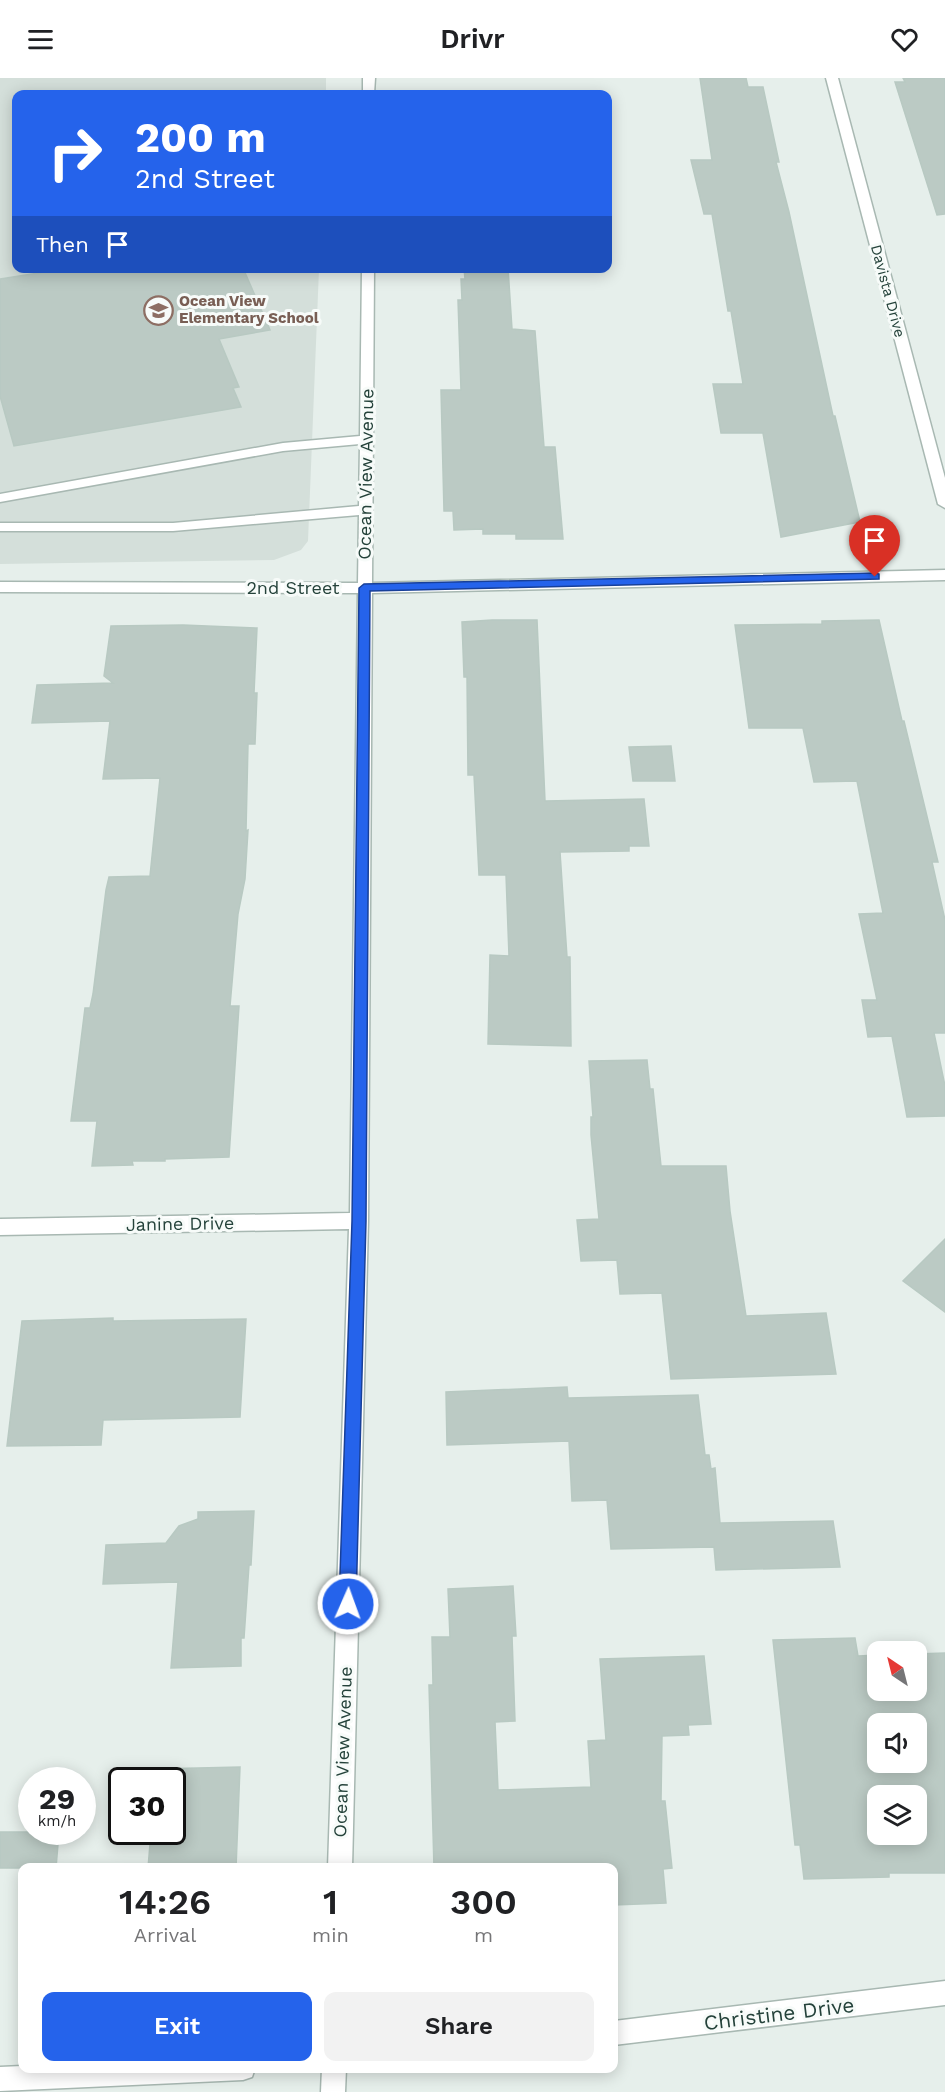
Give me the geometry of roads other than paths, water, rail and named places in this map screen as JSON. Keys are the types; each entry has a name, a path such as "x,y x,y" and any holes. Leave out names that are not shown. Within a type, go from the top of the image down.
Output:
{"street":[{"name":"Davista Drive","path":"832,78 945,504"},
{"name":"Ocean View Avenue","path":"340,1863 359,1221 368,273"},
{"path":"0,498 283,447 366,439"},
{"path":"0,527 173,527 365,510"},
{"name":"2nd Street","path":"0,587 364,588 945,575"},
{"name":"Janine Drive","path":"0,1227 359,1221"},
{"name":"Christine Drive","path":"618,2033 945,1993"},
{"path":"0,2079 133,2073"},
{"path":"333,2092 334,2073"}],"place":[{"name":"Ocean View Elementary School","path":"158,310"}]}
